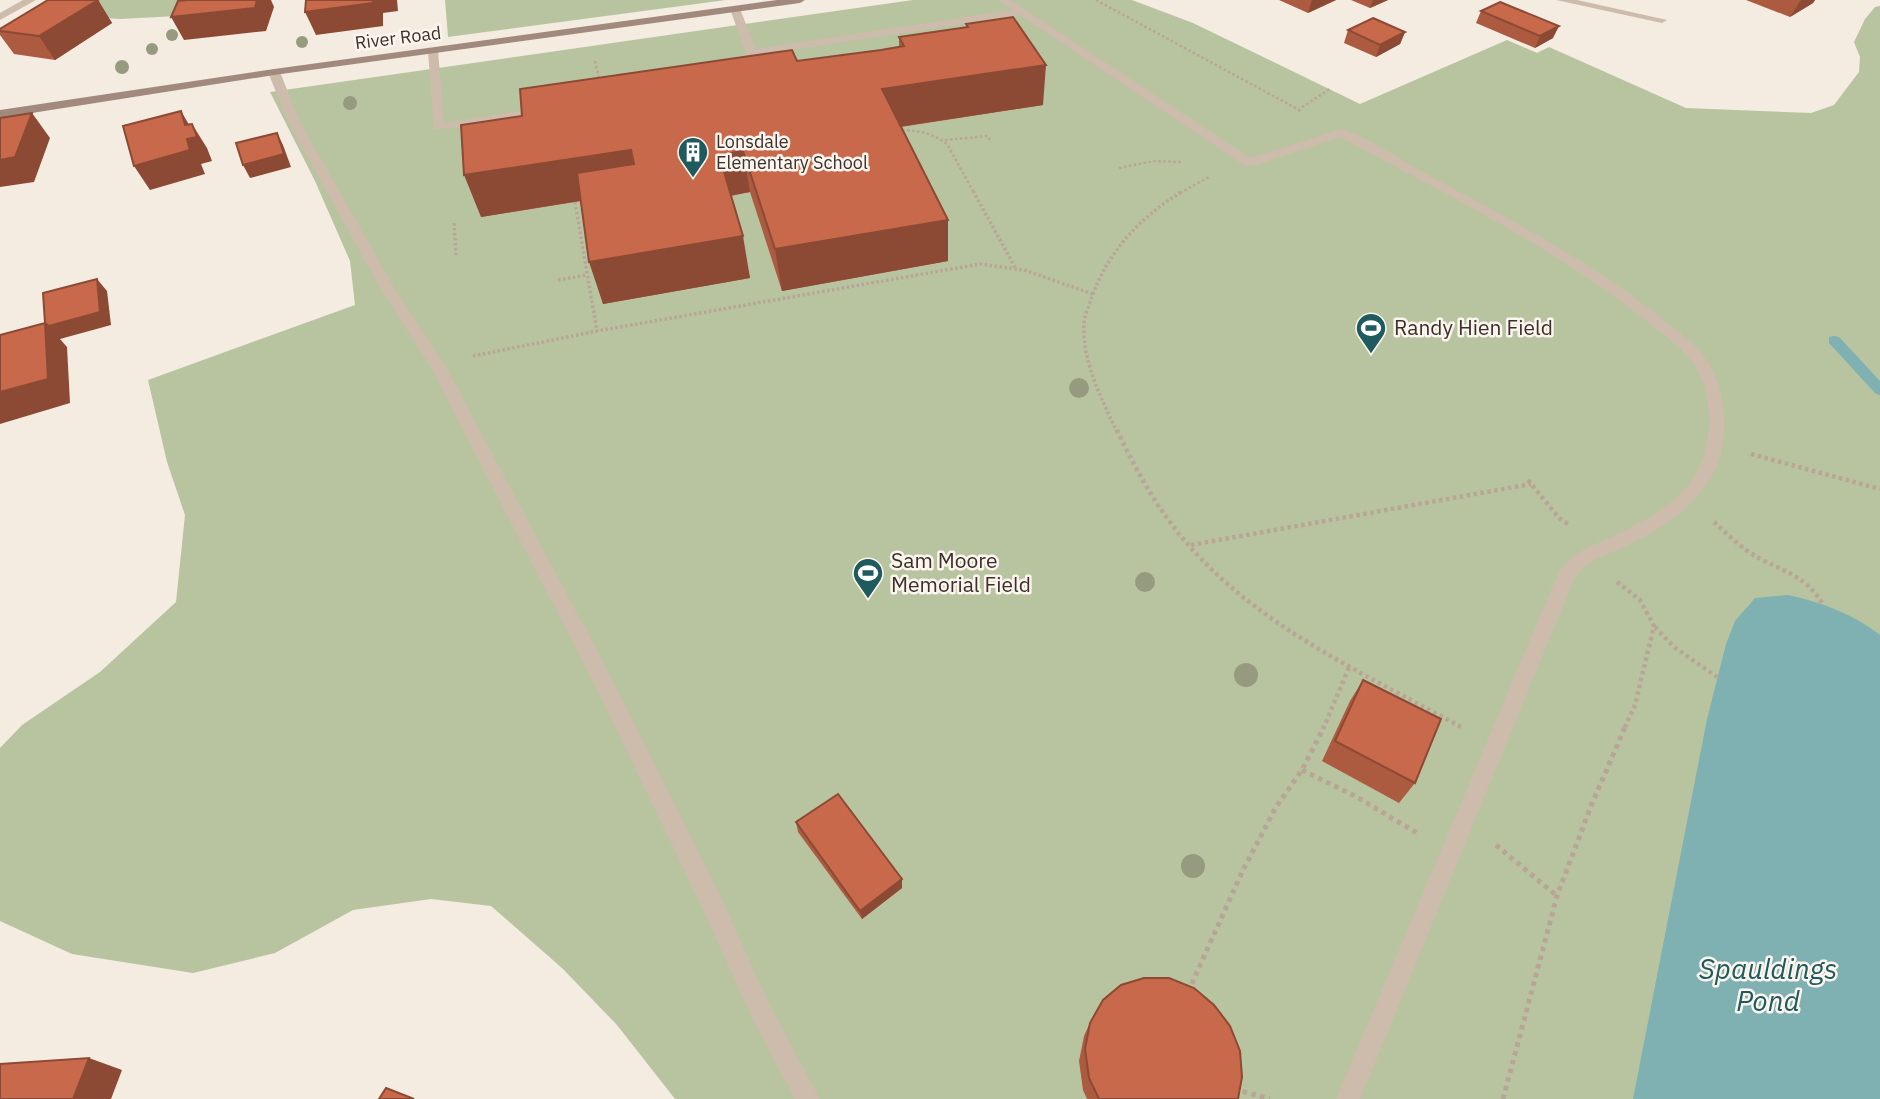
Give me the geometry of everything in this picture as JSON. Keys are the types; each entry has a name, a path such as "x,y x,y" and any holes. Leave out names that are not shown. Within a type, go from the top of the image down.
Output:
{"main road":[{"name":"River Road","path":"0,114 274,72 800,0"}],"street":[{"path":"0,17 31,0"},
{"path":"1004,0 1250,163 1341,133 1500,218 1645,310 1698,359 1713,392 1717,420 1716,444 1706,470 1690,495 1669,515 1603,549 1583,556 1573,564 1566,576 1348,1099"},
{"path":"1561,0 1662,20"},
{"path":"734,9 762,80 749,82"},
{"path":"752,53 1021,12"},
{"path":"433,51 438,127 553,110"},
{"path":"274,72 294,122 388,289 437,365 605,685 710,899 761,1012 808,1099"}],"path":[{"path":"1096,0 1341,133"},
{"path":"1298,109 1330,89"},
{"path":"892,131 924,132 944,140 988,136 990,139"},
{"path":"944,140 1015,268"},
{"path":"1119,168 1172,160"},
{"path":"1250,163 1185,188 1152,212 1128,233 1098,276 1084,324 1088,358 1101,395 1137,469 1164,514 1190,545 1237,591 1296,635 1496,747"},
{"path":"575,202 597,331"},
{"path":"454,223 456,255"},
{"path":"437,365 597,331 980,264 1015,268 1093,294"},
{"path":"558,280 586,275"},
{"path":"1716,444 1880,489"},
{"path":"1190,545 1530,482 1559,518 1603,549"},
{"path":"1690,495 1732,539 1753,554 1794,571 1817,591 1822,603"},
{"path":"1583,556 1640,600 1654,626 1674,647 1717,677"},
{"path":"1503,1099 1558,896 1591,806 1635,705 1654,626"},
{"path":"1184,1002 1213,933 1260,838 1276,807 1303,771 1350,665"},
{"path":"1303,771 1355,796 1451,853"},
{"path":"1464,824 1509,854 1558,896"},
{"path":"1230,1088 1270,1099"}],"green space":[{"path":"58,0 204,0 177,16 120,19 94,17"},
{"path":"445,0 726,0 448,37"},
{"path":"913,0 1132,0 1193,23 1360,104 1507,40 1537,53 1549,47 1686,108 1811,113 1834,105 1859,72 1860,57 1854,42 1865,19 1875,7 1880,6 1880,1099 675,1099 617,1025 562,968 491,906 431,899 353,910 275,953 193,973 72,954 0,921 0,748 22,725 100,672 176,602 185,515 167,462 148,380 355,305 350,261 315,181 270,92"}],"water":[{"name":"Spauldings Pond","path":"1788,595 1836,610 1880,635 1880,1099 1633,1099 1707,719 1726,644 1735,621 1755,598"}],"building":[{"path":"48,0 98,0 39,36 0,31 0,29"},
{"path":"257,0 255,8 171,17 178,1"},
{"path":"306,0 373,0 373,3 305,12"},
{"path":"1500,2 1559,26 1540,36 1481,11"},
{"name":"Lonsdale Elementary School","path":"1013,17 1046,65 882,89 948,220 775,249 743,151 719,155 743,236 589,262 577,173 634,164 631,150 464,175 461,125 522,116 520,89 792,50 797,61 881,50 904,46 899,37"},
{"path":"1373,18 1405,32 1380,45 1348,30"},
{"path":"181,111 185,125 192,124 197,137 187,139 190,150 134,166 123,126"},
{"path":"32,113 15,157 0,160 0,118"},
{"path":"277,133 284,154 243,165 236,143"},
{"path":"97,279 100,312 49,326 45,323 43,293"},
{"path":"45,323 48,379 0,392 0,335"},
{"path":"1363,680 1441,719 1415,783 1335,741"},
{"path":"838,794 902,879 860,911 796,822"},
{"path":"1144,978 1169,978 1194,988 1214,1005 1230,1026 1240,1051 1242,1077 1238,1099 1099,1099 1089,1078 1085,1049 1090,1023 1103,1000 1121,985"},
{"path":"89,1058 73,1099 0,1099 0,1064"},
{"path":"386,1088 414,1099 379,1099"}],"waterway":[{"path":"1834,340 1880,390"}],"place":[{"name":"Lonsdale Elementary School","path":"693,179"},
{"name":"Randy Hien Field","path":"1371,355"},
{"name":"Sam Moore Memorial Field","path":"868,600"}]}
